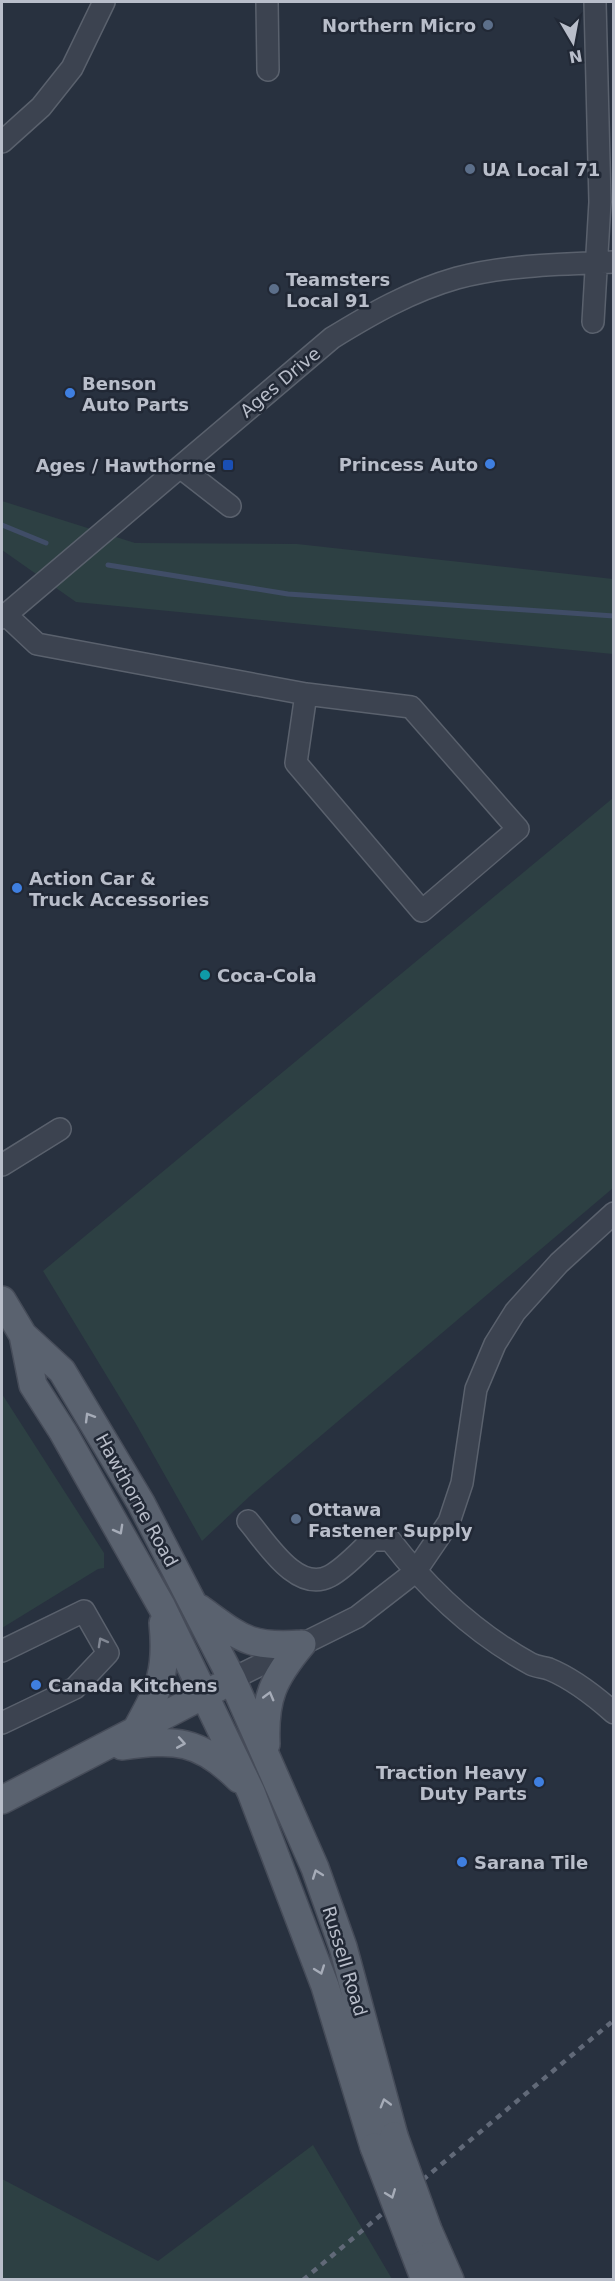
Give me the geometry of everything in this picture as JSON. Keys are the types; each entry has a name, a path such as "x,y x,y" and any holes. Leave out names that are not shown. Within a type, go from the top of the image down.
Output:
{"main road":[{"name":"Hawthorne Road","path":"2,1300 23,1335 62,1371 141,1503 232,1679"},
{"name":"Hawthorne Road","path":"23,1335 33,1385 63,1431 162,1607 204,1695"},
{"path":"195,1605 246,1640 270,1646 302,1644"},
{"path":"135,1732 163,1675 165,1648 162,1607"},
{"path":"266,1754 265,1722 269,1694 282,1668 302,1644"},
{"path":"2,1800 103,1749 232,1679"},
{"name":"Russell Road","path":"232,1679 315,1868 343,1947 384,2141"},
{"name":"Russell Road","path":"204,1695 251,1792 384,2141 419,2236 425,2280"},
{"path":"103,1749 166,1741 190,1744 217,1760 251,1792"},
{"name":"Russell Road","path":"419,2236 450,2280"}],"street":[{"path":"2,142 40,107 72,68 105,2"},
{"path":"267,2 268,70"},
{"path":"593,322 605,262 600,202 595,2"},
{"name":"Ages Drive","path":"4,616 332,338 372,313 413,293 458,278 550,266 605,262"},
{"path":"180,467 230,506"},
{"path":"4,616 37,644 306,694 411,707 518,829 422,911 297,764 306,694"},
{"path":"2,1165 60,1129"},
{"path":"232,1679 357,1617 415,1572 449,1522 462,1483 476,1389 495,1344 515,1312 552,1271 614,1213"},
{"path":"248,1521 290,1572 315,1580 329,1577 372,1540 390,1540 415,1572 496,1642 534,1665 550,1670 600,1701 614,1713"},
{"path":"2,1651 84,1611 108,1653 75,1688 2,1723"}],"shaded area":[{"path":"2,501 135,543 297,544 613,579 613,654 76,602 2,550"},
{"path":"613,798 613,1188 251,1495 202,1541 136,1424 43,1271"},
{"path":"2,1394 104,1553 104,1568 98,1569 2,1628"},
{"path":"313,2145 392,2279 2,2279 2,2179 158,2261"}],"waterway":[{"path":"2,525 46,543"},
{"path":"108,565 288,594 614,616"}],"railway":[{"path":"303,2280 614,2020"}],"place":[{"name":"Northern Micro","path":"488,25"},
{"name":"UA Local 71","path":"470,169"},
{"name":"Teamsters Local 91","path":"274,289"},
{"name":"Benson Auto Parts","path":"70,393"},
{"name":"Princess Auto","path":"490,464"},
{"name":"Ages / Hawthorne","path":"228,465"},
{"name":"Action Car & Truck Accessories","path":"17,888"},
{"name":"Coca-Cola","path":"205,975"},
{"name":"Ottawa Fastener Supply","path":"296,1519"},
{"name":"Canada Kitchens","path":"36,1685"},
{"name":"Traction Heavy Duty Parts","path":"539,1782"},
{"name":"Sarana Tile","path":"462,1862"}]}
